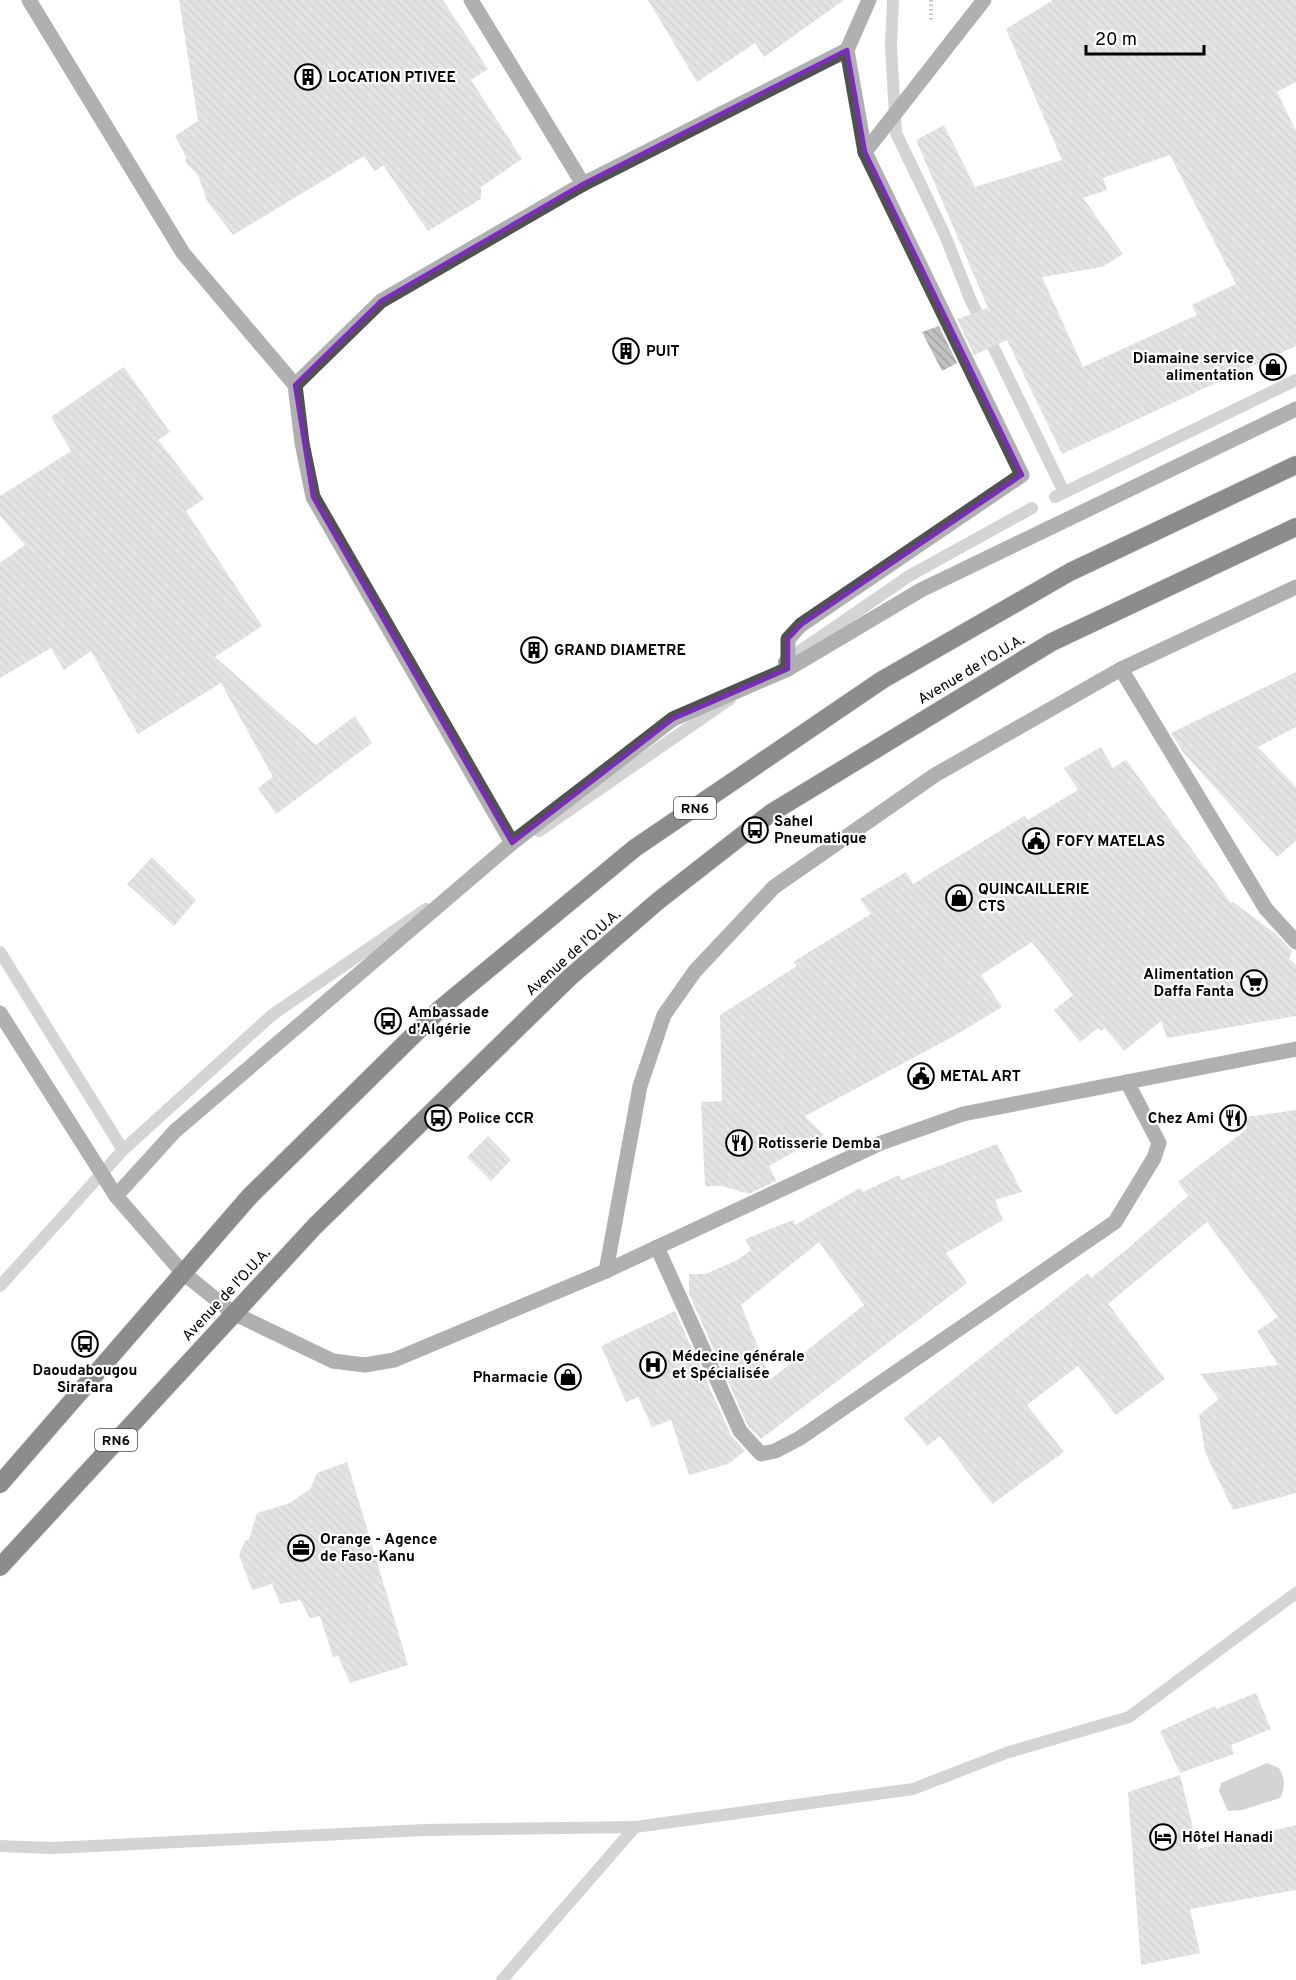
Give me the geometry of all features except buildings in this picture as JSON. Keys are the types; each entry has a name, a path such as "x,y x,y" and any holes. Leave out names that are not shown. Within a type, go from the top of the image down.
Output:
{"highway":[{"name":"RN6","path":"0,1484 250,1196 440,1009 635,848 882,680 1070,572 1296,465"},
{"name":"Avenue de l'O.U.A.","path":"0,1567 315,1226 570,977 658,901 771,813 1052,642 1296,527"}],"street":[{"path":"28,0 183,253 295,385 302,443 313,497 512,843"},
{"path":"471,0 583,184"},
{"path":"788,669 788,639 801,625 1022,475 865,152 847,50 869,0"},
{"path":"865,152 984,0"},
{"path":"295,385 381,301 583,184 847,50"},
{"path":"116,1196 175,1131 512,843 673,719 788,669 921,590 1296,409"},
{"path":"606,1271 640,1086 664,1015 695,971 774,887 935,775 1121,669 1296,587"},
{"path":"1121,669 1266,909 1296,942"},
{"path":"0,1013 116,1196 182,1272 233,1313 333,1360 365,1365 394,1360 606,1271 881,1143 963,1114 1296,1049"},
{"path":"657,1247 740,1431 761,1454 775,1451 800,1438 1114,1221 1154,1158 1159,1143 1126,1082"}],"highlighted area":[{"path":"847,50 865,152 1022,475 801,625 788,639 788,669 673,719 512,843 313,497 295,385 381,301 583,184"}],"shaded area":[{"path":"1267,1763 1279,1768 1283,1776 1284,1786 1280,1798 1242,1810 1228,1811 1219,1791 1221,1783"}],"waterway":[{"path":"893,0 891,47 896,133 944,233 971,301 1064,492"},
{"path":"1055,497 1296,380"},
{"path":"784,662 909,576 1032,508"},
{"path":"539,831 730,699"},
{"path":"0,1286 123,1150 272,1015 426,909"},
{"path":"0,952 123,1150"},
{"path":"502,1980 635,1827 913,1789 1006,1753 1129,1717 1296,1593"},
{"path":"0,1846 52,1848 424,1830 635,1827"}],"place":[{"name":"LOCATION PTIVEE","path":"308,77"},
{"name":"PUIT","path":"626,351"},
{"name":"Diamaine service alimentation","path":"1273,367"},
{"name":"GRAND DIAMETRE","path":"534,650"},
{"name":"Sahel Pneumatique","path":"755,830"},
{"name":"FOFY MATELAS","path":"1036,841"},
{"name":"QUINCAILLERIE CTS","path":"959,898"},
{"name":"Alimentation Daffa Fanta","path":"1254,983"},
{"name":"Ambassade d'Algérie","path":"388,1021"},
{"name":"METAL ART","path":"921,1076"},
{"name":"Police CCR","path":"438,1118"},
{"name":"Chez Ami","path":"1233,1118"},
{"name":"Rotisserie Demba","path":"739,1143"},
{"name":"Daoudabougou Sirafara","path":"85,1344"},
{"name":"Médecine générale et Spécialisée","path":"653,1365"},
{"name":"Pharmacie","path":"568,1377"},
{"name":"Orange - Agence de Faso-Kanu","path":"301,1548"},
{"name":"Hôtel Hanadi","path":"1163,1837"}]}
